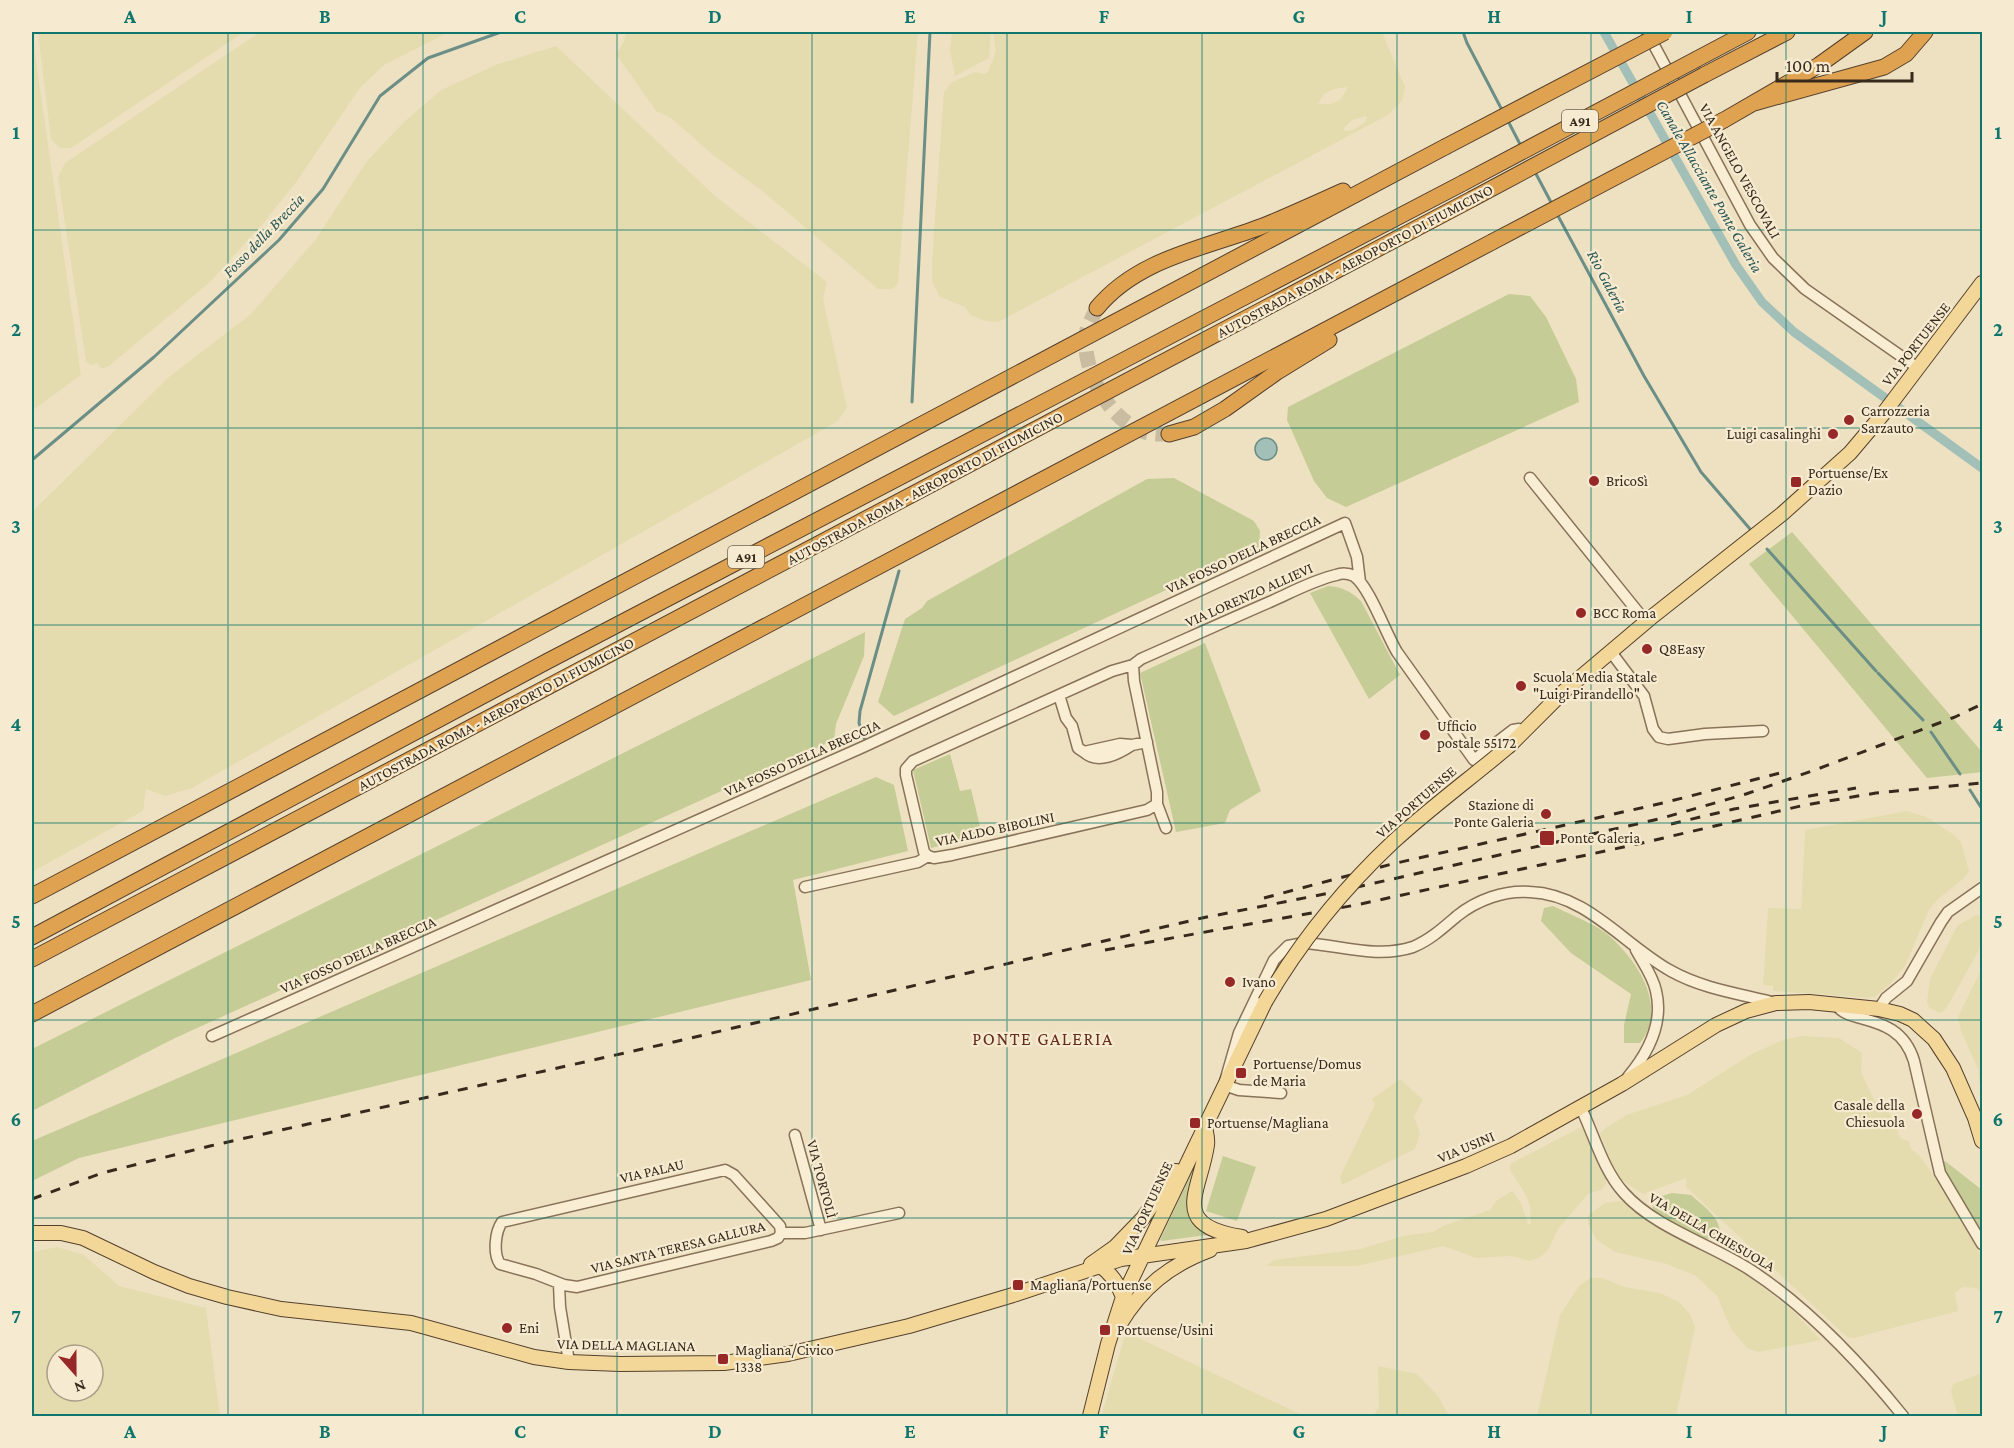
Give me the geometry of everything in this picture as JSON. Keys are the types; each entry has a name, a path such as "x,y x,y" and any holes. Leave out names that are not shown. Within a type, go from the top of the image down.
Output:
{"highway":[{"path":"32,896 1665,32"},
{"name":"AUTOSTRADA ROMA - AEROPORTO DI FIUMICINO","path":"32,937 546,662 1748,32"},
{"name":"AUTOSTRADA ROMA - AEROPORTO DI FIUMICINO","path":"32,959 1787,32"},
{"path":"32,1014 1724,120 1819,65 1865,32"},
{"path":"1754,103 1884,67 1906,54 1925,32"},
{"path":"1097,308 1122,284 1160,262 1202,245 1261,226 1445,147"},
{"path":"1169,434 1194,427 1225,409 1277,372 1381,309 1393,296"}],"main road":[{"name":"VIA PORTUENSE","path":"1090,1416 1108,1344 1123,1297 1265,1002 1302,944 1362,873 1424,815 1509,746 1553,701 1646,622 1782,514 1850,453 1883,414 1983,283"},
{"name":"VIA USINI","path":"1099,1265 1143,1254 1253,1239 1326,1219 1466,1166 1531,1136 1581,1108 1716,1025 1746,1011 1776,1003 1879,1009 1907,1017 1921,1026 1934,1039 1957,1074 1983,1141"},
{"path":"1205,1126 1208,1143 1194,1191 1194,1209 1204,1223 1215,1230 1228,1235 1253,1239"},
{"path":"1083,1270 1125,1237 1143,1218 1173,1174 1187,1161"},
{"name":"VIA DELLA MAGLIANA","path":"32,1233 61,1233 83,1238 154,1272 189,1286 227,1297 300,1312 411,1323 534,1357 569,1362 611,1364 724,1363 760,1359 928,1320 1013,1295 1099,1265"},
{"path":"1108,1344 1127,1311 1154,1281 1191,1258 1228,1243"},
{"path":"1099,1265 1116,1281 1123,1297"}],"street":[{"name":"VIA ANGELO VESCOVALI","path":"1647,32 1750,225 1773,258 1805,289 1918,368"},
{"path":"1967,305 1983,295"},
{"path":"1530,478 1646,622"},
{"name":"VIA FOSSO DELLA BRECCIA","path":"212,1036 862,748 1344,523 1357,557 1360,582"},
{"name":"VIA LORENZO ALLIEVI","path":"928,856 924,852 906,775 906,769 913,761 1320,580 1344,574 1354,576 1360,582"},
{"path":"1360,582 1397,652 1474,760 1513,730 1523,731"},
{"path":"1611,652 1641,691 1654,731 1659,737 1668,739 1705,734 1763,731"},
{"path":"1133,665 1134,681 1157,792 1157,804 1167,828"},
{"path":"1059,695 1078,748 1084,752 1120,744 1132,745 1147,742"},
{"name":"VIA ALDO BIBOLINI","path":"805,887 918,861 928,856 934,858 952,855 1147,810 1157,804"},
{"path":"1879,1009 1887,997 1907,981 1944,917 1952,908 1978,891"},
{"path":"1281,1093 1239,1090 1224,1085 1239,1033 1274,960 1284,949 1293,944 1309,943 1378,952 1397,951 1427,940 1478,903 1504,894 1531,892 1552,895 1574,903 1669,970 1689,980 1776,1003"},
{"path":"1622,1084 1647,1050 1658,1014 1658,1000 1654,985 1634,946"},
{"path":"1837,1005 1842,1012 1879,1022 1887,1027 1900,1037 1909,1050 1914,1061 1940,1173 1983,1244"},
{"name":"VIA DELLA CHIESUOLA","path":"1581,1108 1610,1173 1630,1199 1659,1221 1751,1270 1791,1299 1866,1374 1903,1416"},
{"name":"VIA TORTOLÌ","path":"795,1136 821,1230"},
{"name":"VIA PALAU","path":"500,1264 496,1256 498,1233 502,1222 725,1170 734,1175 780,1226 781,1233"},
{"name":"VIA SANTA TERESA GALLURA","path":"500,1264 571,1287 582,1286 771,1241 778,1238 781,1233 799,1234 899,1213"},
{"path":"560,1284 560,1307 569,1362"}],"shaded area":[{"path":"32,32 81,375 32,411"},
{"path":"38,32 244,32 71,148 60,148 51,139"},
{"path":"260,32 449,32 384,65 359,89 297,181 265,221 209,283 109,366 101,369 98,363 91,365 86,362 58,177 65,163"},
{"path":"626,32 918,32 898,283 893,289 878,289 761,190 713,155 671,118 656,111 616,54 624,42"},
{"path":"952,32 991,32 989,58 955,76 950,50"},
{"path":"993,32 1382,32 1405,87 1402,101 1388,115 998,322 986,321 970,315 965,307 940,297 932,282 932,260 944,92 952,82 975,72 984,74 988,72 996,51","holes":["1348,87 1340,100 1331,104 1318,104 1324,94 1334,89","1366,116 1365,122 1353,130 1343,129 1352,120"]},
{"path":"556,46 715,196 827,282 823,299 847,407 838,421 192,788 165,796 146,789 143,811 32,872 32,512 169,377 251,314 316,239 367,161 404,122 441,90 498,64"},
{"path":"1907,811 1926,817 1953,834 1961,842 1969,871 1929,910 1905,966 1892,982 1875,997 1867,998 1773,991 1773,986 1763,985 1768,908 1801,909 1805,830"},
{"path":"1976,915 1982,916 1979,950 1946,1009 1940,1013 1929,1008 1927,1002 1930,979 1957,926"},
{"path":"1982,968 1982,1105 1978,1069 1961,1031 1958,1017"},
{"path":"1802,1036 1839,1038 1862,1053 1861,1072 1874,1100 1887,1107 1901,1139 1909,1141 1911,1149 1919,1155 1954,1204 1982,1257 1982,1295 1977,1288 1963,1287 1955,1293 1958,1311 1854,1338 1847,1337 1686,1187 1686,1178 1643,1194 1617,1177 1600,1133 1608,1126 1629,1114 1687,1095 1750,1055 1783,1040"},
{"path":"1400,1079 1423,1100 1414,1117 1420,1133 1415,1149 1342,1185 1340,1177 1375,1104 1372,1099"},
{"path":"1581,1127 1586,1128 1606,1174 1606,1184 1601,1190 1588,1194 1558,1229 1548,1250 1539,1258 1530,1261 1511,1256 1476,1258 1443,1246 1357,1266 1266,1266 1274,1260 1361,1249 1403,1236 1433,1232 1445,1225 1490,1210 1496,1201 1512,1191 1521,1203 1528,1224 1531,1224 1530,1205 1510,1170 1510,1164"},
{"path":"1621,1201 1743,1272 1793,1311 1821,1340 1759,1352 1748,1349 1731,1329 1717,1296 1696,1276 1667,1264 1615,1252 1597,1240 1588,1224 1588,1215 1605,1203"},
{"path":"57,1247 84,1255 119,1286 206,1308 220,1416 32,1416 32,1252"},
{"path":"1590,1278 1603,1278 1624,1287 1660,1293 1679,1302 1690,1314 1695,1327 1676,1416 1537,1416 1560,1315 1579,1286"},
{"path":"1126,1332 1304,1416 1101,1416"},
{"path":"1378,1366 1417,1374 1438,1396 1449,1416 1373,1416 1379,1407"},
{"path":"1982,1373 1982,1416 1958,1416 1951,1392 1953,1384"}],"green space":[{"path":"1509,294 1530,296 1546,317 1576,379 1579,402 1346,507 1327,498 1314,481 1287,420 1288,407"},
{"path":"1174,478 1254,521 1260,531 1259,547 894,716 878,702 905,619 922,608 927,601 1147,479"},
{"path":"1792,532 1982,752 1982,772 1927,778 1749,564"},
{"path":"1328,586 1346,590 1361,601 1400,675 1369,699 1310,593"},
{"path":"865,632 864,656 836,724 834,740 175,1038 32,1111 32,1049"},
{"path":"1205,643 1261,791 1230,810 1225,823 1176,832 1140,673"},
{"path":"950,754 960,791 971,789 982,835 931,848 913,770"},
{"path":"876,777 894,785 908,851 793,880 811,980 79,1158 32,1181 32,1141"},
{"path":"1553,906 1588,922 1607,934 1618,944 1638,970 1646,985 1651,1015 1648,1029 1640,1043 1624,1043 1624,1025 1631,994 1571,953 1541,921 1544,908"},
{"path":"1223,1156 1256,1167 1237,1221 1206,1211"},
{"path":"1940,1161 1945,1161 1982,1190 1982,1239 1953,1195"},
{"path":"1193,1170 1195,1171 1190,1189 1214,1234 1162,1241 1160,1240"},
{"path":"1672,1193 1691,1195 1706,1208 1718,1224 1720,1236 1704,1239 1695,1236 1675,1228 1653,1211 1652,1199"}],"water":[{"path":"1266,438 1274,441 1277,449 1274,457 1266,460 1258,457 1255,449 1258,441"}],"waterway":[{"name":"Fosso della Breccia","path":"32,460 154,357 279,240 323,189 380,96 428,58 501,32"},
{"path":"912,402 930,32"},
{"name":"Rio Galeria","path":"1463,32 1502,110"},
{"name":"Canale Allacciante Ponte Galeria","path":"1604,32 1736,265 1762,302 1794,332 1982,468"},
{"name":"Rio Galeria","path":"1507,119 1522,148"},
{"name":"Rio Galeria","path":"1535,172 1553,206"},
{"name":"Rio Galeria","path":"1557,214 1644,376 1701,472 1750,529"},
{"name":"Rio Galeria","path":"1767,549 1876,671"},
{"path":"866,743 859,723 860,711 899,571"},
{"name":"Rio Galeria","path":"1878,673 1923,720"},
{"name":"Rio Galeria","path":"1931,732 1960,774"},
{"name":"Rio Galeria","path":"1970,790 1982,809"}],"tunnel":[{"path":"1097,308 1087,330 1086,345 1092,376 1099,391 1120,417 1132,426 1148,433 1169,434"}],"railway":[{"path":"32,1199 102,1173 210,1146 678,1041 1202,918 1335,892 1659,819 1746,794 1815,770 1955,717 1982,704"},
{"path":"1264,898 1392,864 1663,803 1780,773"},
{"path":"1105,950 1356,905 1805,805 1876,793 1982,783"},
{"path":"1671,824 1734,809 1856,788"}],"place":[{"name":"Carrozzeria Sarzauto","path":"1849,420"},
{"name":"Luigi casalinghi","path":"1833,434"},
{"name":"BricoSì","path":"1594,481"},
{"name":"Portuense/Ex Dazio","path":"1796,482"},
{"name":"BCC Roma","path":"1581,613"},
{"name":"Q8Easy","path":"1647,649"},
{"name":"Scuola Media Statale \"Luigi Pirandello\"","path":"1521,686"},
{"name":"Ufficio postale 55172","path":"1425,735"},
{"name":"Stazione di Ponte Galeria","path":"1546,814"},
{"name":"Ponte Galeria","path":"1547,838"},
{"name":"Ivano","path":"1230,982"},
{"name":"Portuense/Domus de Maria","path":"1241,1073"},
{"name":"Casale della Chiesuola","path":"1917,1114"},
{"name":"Portuense/Magliana","path":"1195,1123"},
{"name":"Magliana/Portuense","path":"1018,1285"},
{"name":"Eni","path":"507,1328"},
{"name":"Portuense/Usini","path":"1105,1330"},
{"name":"Magliana/Civico 1338","path":"723,1359"}],"district":[{"name":"PONTE GALERIA","path":"1043,1039"}]}
